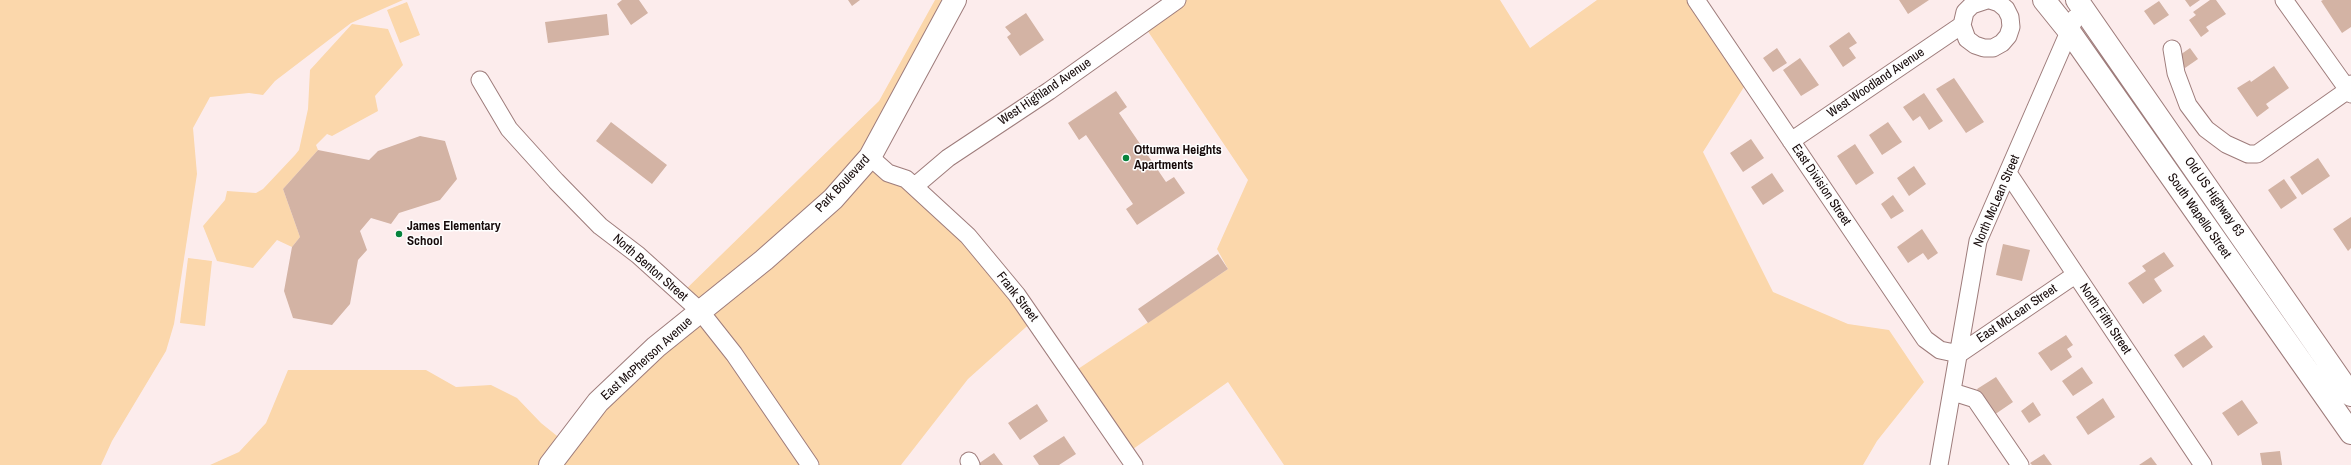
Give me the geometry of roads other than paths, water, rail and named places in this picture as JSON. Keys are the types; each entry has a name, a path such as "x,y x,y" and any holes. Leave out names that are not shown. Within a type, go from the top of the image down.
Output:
{"main road":[{"name":"Park Boulevard","path":"700,312 764,260 833,199 870,157 955,0"},
{"name":"South Wapello Street","path":"2044,0 2077,11 2351,433"},
{"name":"Old US Highway 63","path":"2077,11 2351,395"},
{"name":"East McPherson Avenue","path":"550,465 598,402 656,347 700,312"}],"street":[{"name":"West Highland Avenue","path":"915,186 948,158 1049,91 1177,0"},
{"name":"East Division Street","path":"1696,0 1925,339 1940,350 1959,354"},
{"path":"1987,0 1972,5 1966,12 1962,25 1968,39 1974,45 1984,48 1993,48 2002,43 2008,36 2011,27 2010,18 2006,9 1999,3 1990,0"},
{"path":"2172,49 2176,73 2188,105 2206,129 2226,144 2248,154 2257,154 2350,89 2284,0"},
{"name":"North McLean Street","path":"1939,465 1953,392 1967,296 1978,241 2077,11"},
{"name":"West Woodland Avenue","path":"1792,141 1962,25"},
{"name":"North Benton Street","path":"480,80 509,129 556,181 600,226 638,255 700,312 734,354 810,465"},
{"name":"Frank Street","path":"870,157 888,173 906,180 915,186 968,236 1018,295 1134,465"},
{"name":"North Fifth Street","path":"2008,173 2203,465"},
{"name":"East McLean Street","path":"1959,354 2075,275"},
{"path":"1953,392 1975,399 2020,465"}],"place":[{"name":"Ottumwa Heights Apartments","path":"1126,158"},
{"name":"James Elementary School","path":"399,234"}]}
